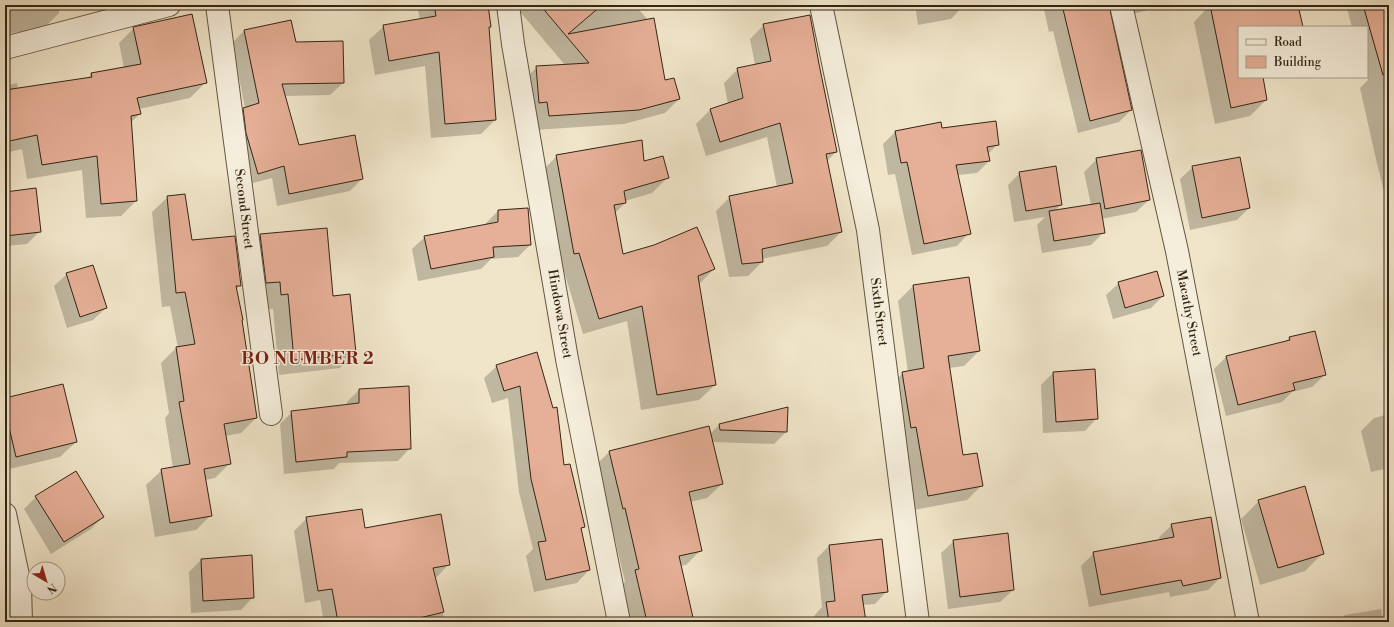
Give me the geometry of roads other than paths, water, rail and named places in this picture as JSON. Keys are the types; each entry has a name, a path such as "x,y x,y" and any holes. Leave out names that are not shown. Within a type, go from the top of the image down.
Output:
{"street":[{"path":"5,48 169,5"},
{"name":"Second Street","path":"217,5 271,414"},
{"name":"Hindowa Street","path":"508,5 567,360 619,622"},
{"name":"Sixth Street","path":"821,5 868,230 918,622"},
{"name":"Macathy Street","path":"1121,5 1177,251 1248,622"},
{"path":"5,514 20,585 21,622"}],"district":[{"name":"BO NUMBER 2","path":"308,359"}]}
